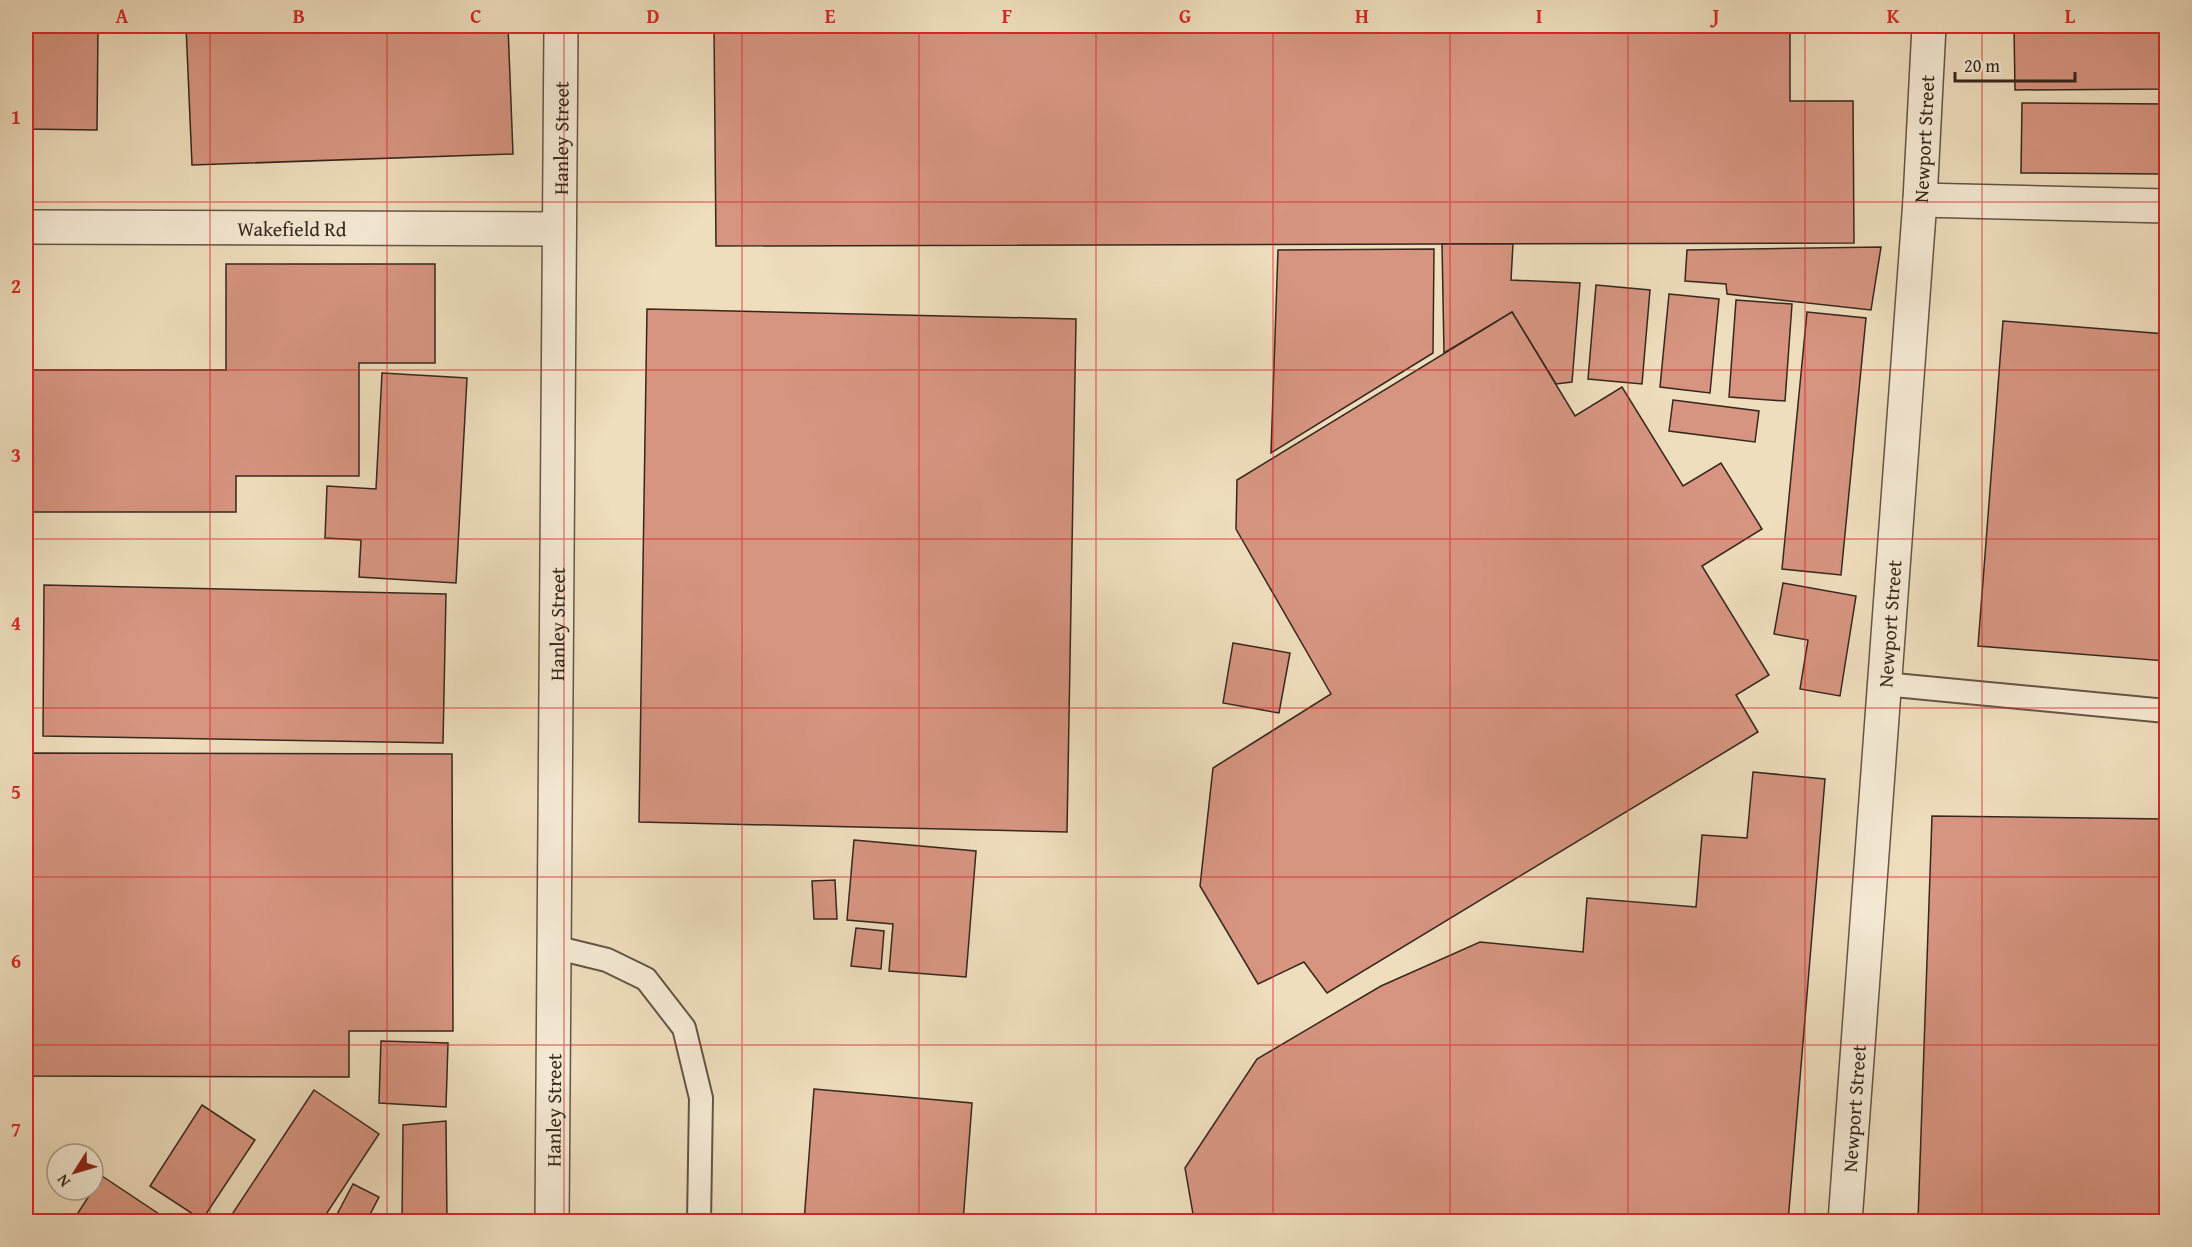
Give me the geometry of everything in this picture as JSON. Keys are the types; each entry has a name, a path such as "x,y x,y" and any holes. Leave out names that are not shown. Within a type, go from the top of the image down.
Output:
{"street":[{"name":"Hanley Street","path":"552,1221 561,26"},
{"name":"Newport Street","path":"1845,1221 1920,200 1929,26"},
{"path":"1920,200 2166,206"},
{"name":"Wakefield Rd","path":"26,227 559,229"}],"lane":[{"path":"1884,684 2166,711"},
{"path":"554,947 607,960 646,979 684,1028 701,1098 699,1221"}],"building":[{"path":"26,26 98,26 97,130 26,129"},
{"path":"186,26 508,26 513,154 192,165"},
{"path":"714,26 1790,26 1790,101 1853,101 1854,243 716,246"},
{"path":"2014,26 2166,26 2166,89 2015,90"},
{"path":"2022,103 2166,104 2166,174 2021,173"},
{"path":"1442,244 1513,244 1511,280 1580,283 1572,382 1556,384 1512,312 1444,353"},
{"path":"1881,247 1871,310 1727,294 1726,284 1685,281 1687,250"},
{"path":"1434,249 1433,353 1271,453 1278,250"},
{"path":"226,264 435,264 435,363 359,363 359,476 236,476 236,512 30,512 29,474 26,474 26,370 226,370"},
{"path":"1596,285 1650,290 1642,384 1588,379"},
{"path":"1669,294 1719,299 1710,393 1660,387"},
{"path":"1736,300 1792,304 1785,401 1729,397"},
{"path":"647,309 1076,319 1067,832 639,822"},
{"path":"1512,312 1575,416 1622,387 1683,486 1721,463 1762,529 1702,566 1769,675 1736,695 1758,732 1327,993 1304,962 1258,984 1200,886 1213,768 1331,694 1236,529 1237,480"},
{"path":"1807,312 1866,318 1841,575 1782,569"},
{"path":"2003,321 2166,334 2166,661 1978,646"},
{"path":"382,373 467,378 456,583 359,577 361,540 325,538 327,486 376,489"},
{"path":"1673,400 1759,411 1755,442 1669,431"},
{"path":"1783,583 1856,596 1840,696 1800,689 1808,640 1774,634"},
{"path":"44,585 446,594 443,743 43,736"},
{"path":"1233,643 1290,653 1279,713 1223,703"},
{"path":"26,753 452,754 453,1031 349,1031 349,1077 26,1076"},
{"path":"1753,772 1825,779 1788,1222 1191,1222 1193,1214 1185,1168 1257,1059 1381,986 1480,942 1583,952 1587,898 1696,907 1702,835 1747,838"},
{"path":"1932,816 2166,819 2166,1220 1918,1221"},
{"path":"854,840 976,851 966,977 889,971 893,924 847,920"},
{"path":"835,880 837,919 814,919 812,881"},
{"path":"856,928 884,931 881,969 851,966"},
{"path":"381,1041 448,1043 446,1107 379,1103"},
{"path":"814,1089 972,1103 963,1222 804,1222"},
{"path":"314,1090 379,1134 321,1222 227,1222"},
{"path":"202,1105 255,1140 202,1220 150,1186"},
{"path":"446,1121 447,1222 402,1222 403,1125"},
{"path":"105,1178 171,1222 72,1222 85,1202 105,1202"},
{"path":"353,1184 379,1197 366,1222 333,1222"}]}
